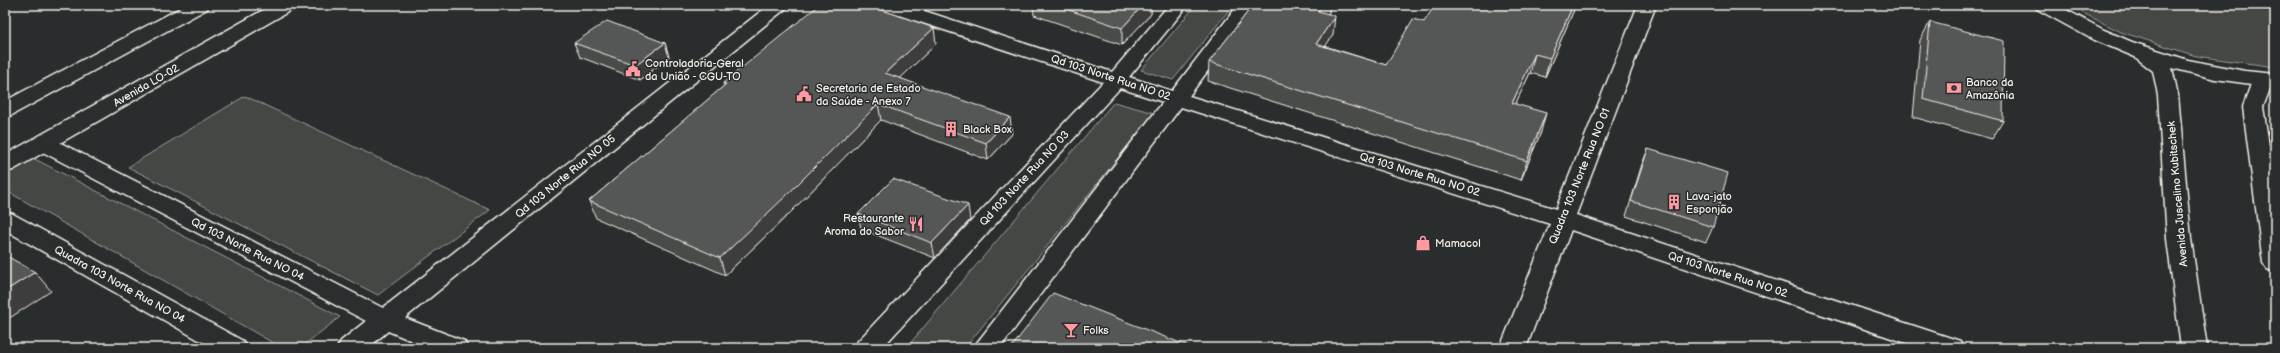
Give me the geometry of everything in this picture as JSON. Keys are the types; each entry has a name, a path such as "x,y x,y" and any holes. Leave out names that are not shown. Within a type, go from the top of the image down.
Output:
{"street":[{"path":"5,110 200,5"},
{"name":"Avenida LO-02","path":"5,165 286,5"},
{"name":"Qd 103 Norte Rua NO 05","path":"350,348 781,5"},
{"name":"Qd 103 Norte Rua NO 02","path":"887,5 1176,99 1562,218 1951,348"},
{"name":"Qd 103 Norte Rua NO 03","path":"867,348 1116,79 1179,5"},
{"path":"986,348 1248,5"},
{"name":"Quadra 103 Norte Rua NO 01","path":"1513,348 1562,218 1647,5"},
{"path":"2044,5 2102,36 2140,51 2221,73 2269,79 2253,107 2275,263"},
{"name":"Avenida Juscelino Kubitschek","path":"2140,51 2162,69 2168,95 2179,239 2194,348"},
{"name":"Qd 103 Norte Rua NO 04","path":"43,143 385,320 455,348"},
{"name":"Quadra 103 Norte Rua NO 04","path":"5,220 234,348"}],"shaded area":[{"path":"1196,5 1233,5 1173,80 1141,70"},
{"path":"2067,5 2275,5 2275,67 2196,56 2121,32"},
{"path":"245,96 490,210 378,295 128,167"},
{"path":"1114,102 1154,113 965,348 907,347"},
{"path":"29,156 340,317 300,348 282,348 5,190 5,170"}],"building":[{"path":"819,5 868,5 934,28 885,73 1010,117 986,143 878,104 787,195 720,258 589,201 726,84 723,83"},
{"path":"1054,5 1143,5 1122,28"},
{"path":"1253,5 1323,5 1318,11 1335,16 1316,44 1386,65 1413,19 1424,22 1435,5 1573,5 1550,58 1535,54 1512,103 1546,113 1527,161 1209,62"},
{"path":"607,21 665,43 635,65 574,43"},
{"name":"Banco da Amazônia","path":"1930,22 2004,41 2003,121 1923,99"},
{"name":"Lava-jato Esponjão","path":"1648,149 1728,173 1713,227 1631,201"},
{"path":"893,179 968,205 932,243 858,214"},
{"path":"5,255 35,272 5,291"},
{"path":"1053,293 1193,348 1011,348"}],"place":[{"name":"Controladoria-Geral da União - CGU-TO","path":"633,69"},
{"name":"Banco da Amazônia","path":"1954,88"},
{"name":"Secretaria de Estado da Saúde - Anexo 7","path":"804,94"},
{"name":"Black Box","path":"951,129"},
{"name":"Lava-jato Esponjão","path":"1674,202"},
{"name":"Restaurante Aroma do Sabor","path":"916,224"},
{"name":"Mamacol","path":"1423,243"},
{"name":"Folks","path":"1071,330"}]}
